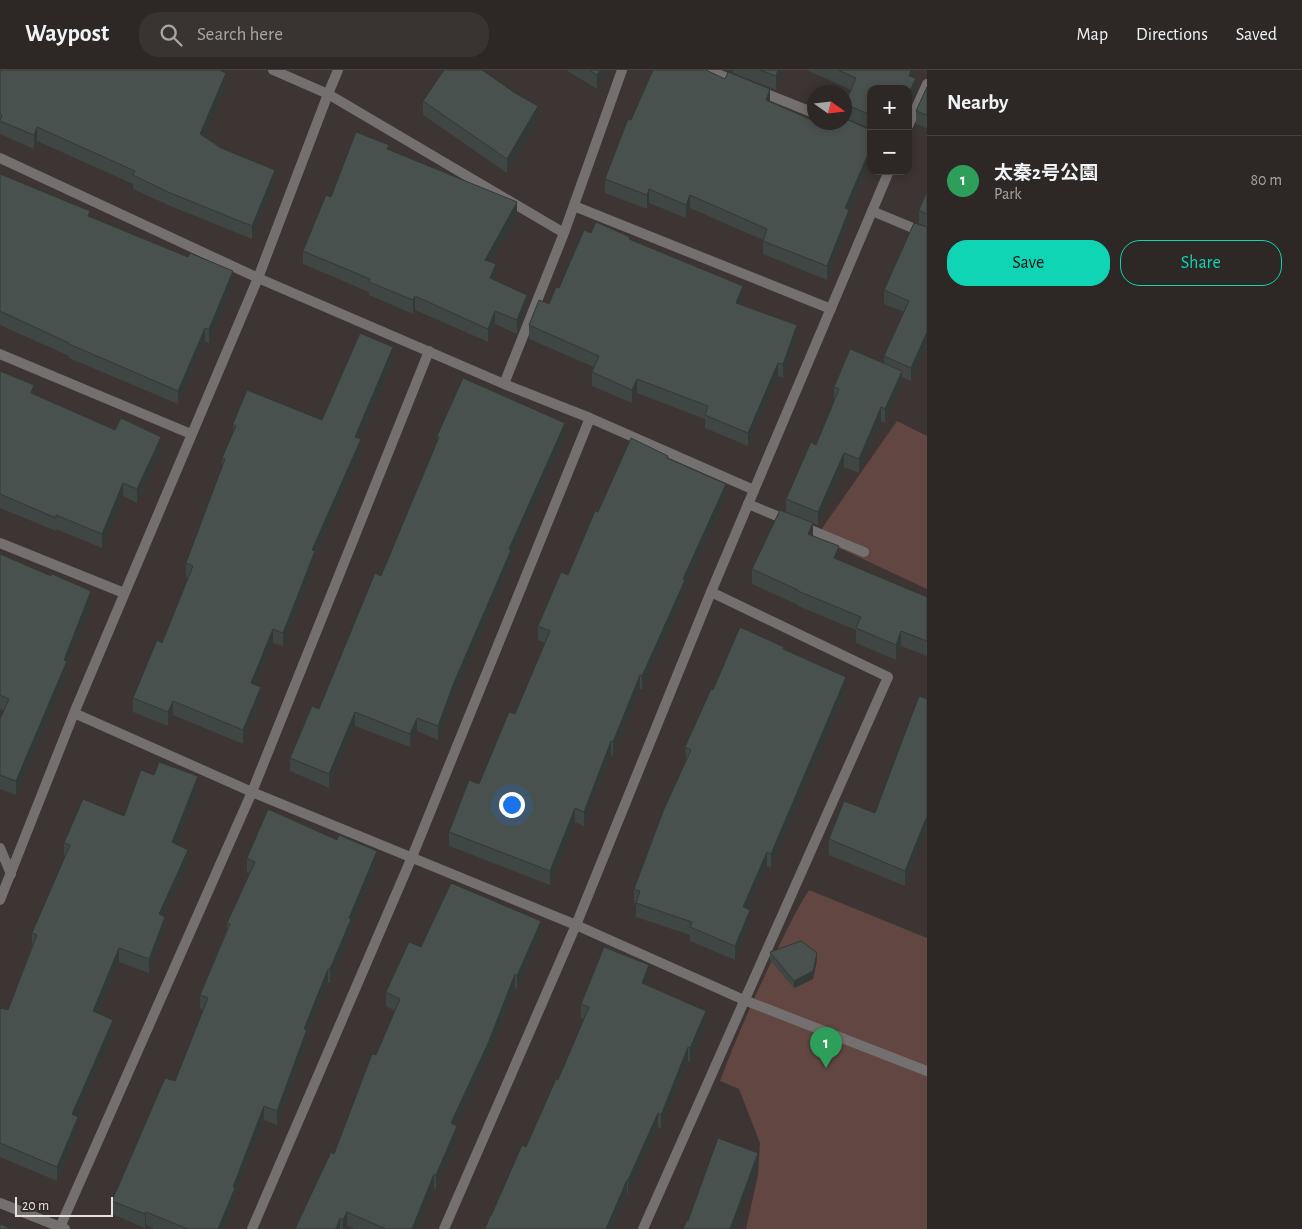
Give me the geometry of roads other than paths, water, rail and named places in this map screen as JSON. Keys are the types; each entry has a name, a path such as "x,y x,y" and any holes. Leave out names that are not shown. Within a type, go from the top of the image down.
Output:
{"street":[{"path":"273,70 328,94 564,233"},
{"path":"0,900 74,713 258,278 338,70"},
{"path":"504,384 564,233 622,70"},
{"path":"708,70 807,110"},
{"path":"912,117 927,84"},
{"path":"0,158 258,278 504,384 590,418 754,490"},
{"path":"444,1229 576,925 711,592 887,175"},
{"path":"574,206 831,308"},
{"path":"872,211 927,234"},
{"path":"0,1203 63,1228 252,792 429,351"},
{"path":"0,354 191,434"},
{"path":"252,1229 412,857 590,418"},
{"path":"748,504 864,552"},
{"path":"0,543 124,594"},
{"path":"643,1229 888,677 711,592"},
{"path":"74,713 252,792 576,925 744,1000 927,1071"},
{"path":"0,848 11,874"}],"place":[{"name":"太秦2号公園","path":"826,1068"}]}
